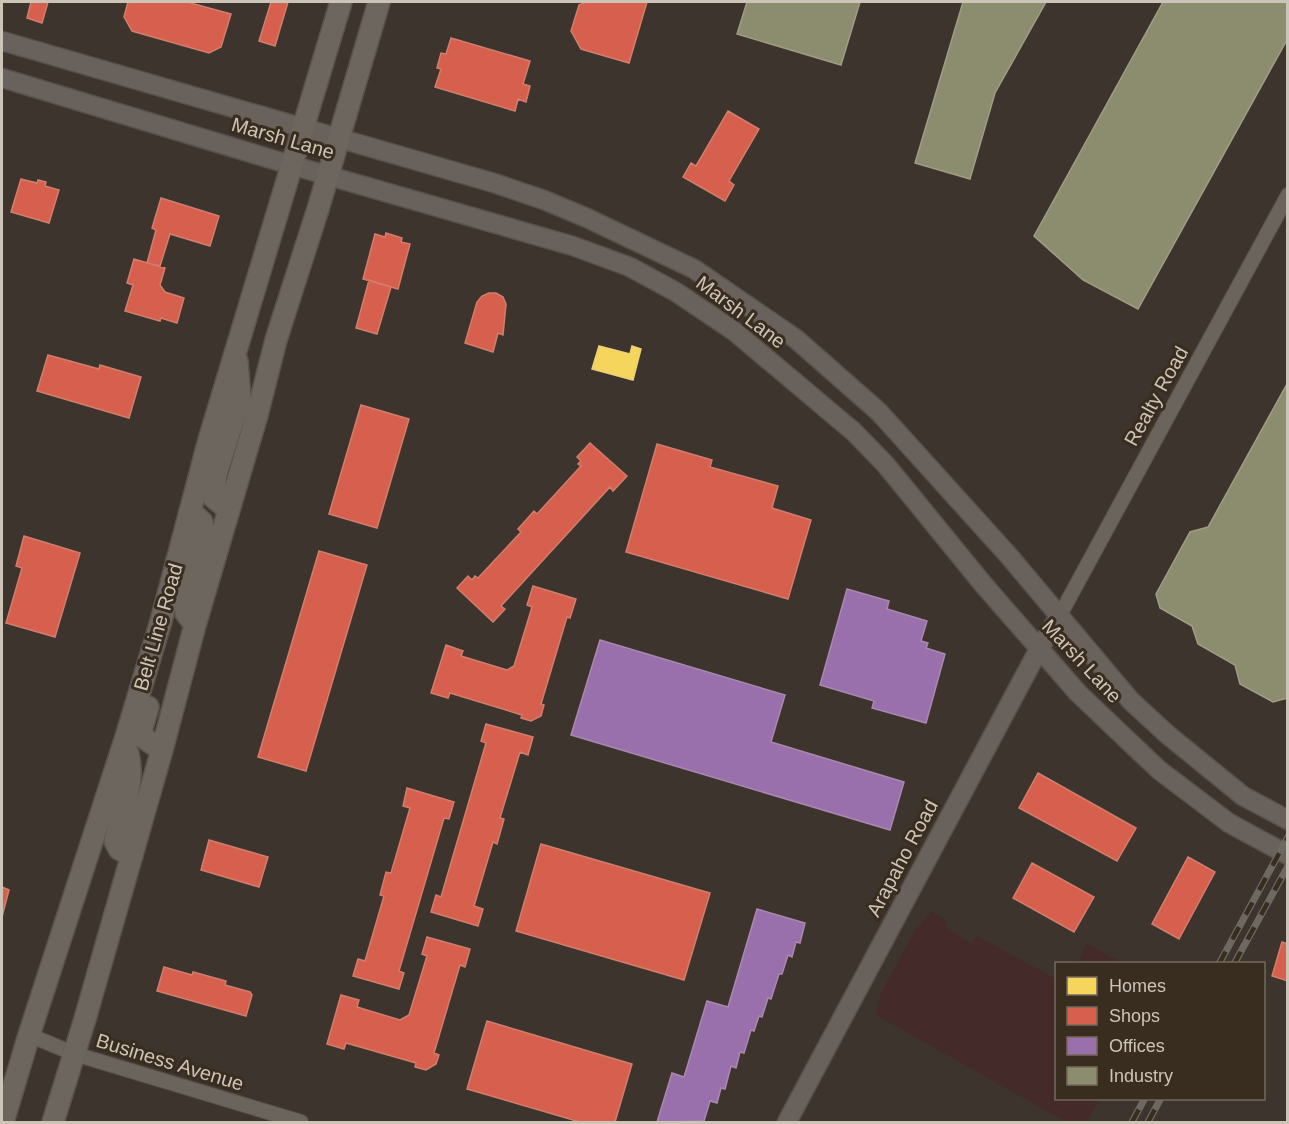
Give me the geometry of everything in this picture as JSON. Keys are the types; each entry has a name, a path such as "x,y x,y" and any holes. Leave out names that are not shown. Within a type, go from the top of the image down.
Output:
{"main road":[{"name":"Belt Line Road","path":"3,1122 124,743 236,349 341,2"},
{"name":"Belt Line Road","path":"53,1122 132,856 195,625 257,415 276,340 379,2"},
{"name":"Marsh Lane","path":"2,41 494,183 544,200 625,235 694,269 795,339 879,412 1009,556 1131,701 1168,735 1243,796 1287,820"},
{"name":"Marsh Lane","path":"2,78 575,247 630,267 676,292 734,331 854,432 886,465 983,584 1078,693 1159,770 1228,823 1287,855"},
{"path":"229,510 213,497 216,474 240,399 236,349"},
{"path":"190,511 202,522 203,529 185,600 186,613 195,625"},
{"name":"Arapaho Road","path":"787,1122 1039,649 1060,615"},
{"path":"157,633 159,655 152,695 141,731 144,738 162,750"},
{"path":"124,743 130,760 129,788 115,841 119,849 132,856"}],"street":[{"name":"Realty Road","path":"1060,615 1287,195"},
{"name":"Business Avenue","path":"29,1035 75,1054 301,1122"}],"shaded area":[{"path":"931,911 946,921 945,927 971,943 978,936 1055,978 1055,1100 1099,1100 1086,1122 1066,1122 876,1015 881,993 914,932"},
{"path":"1087,944 1121,962 1078,962"}],"building: Homes":[{"path":"599,346 630,354 632,346 641,349 633,380 592,369"}],"building: Shops":[{"path":"31,2 48,2 42,23 27,18"},
{"path":"128,2 187,2 231,14 221,47 209,53 132,31 124,17"},
{"path":"271,2 288,2 275,46 259,41"},
{"path":"586,2 647,2 629,63 581,49 571,31 579,5"},
{"path":"451,38 530,61 523,84 530,86 526,102 518,99 515,111 435,87 441,69 437,68 441,53 446,54"},
{"path":"728,111 759,129 729,181 734,185 725,201 683,177 691,163 696,166"},
{"path":"21,179 37,183 38,180 46,182 45,186 59,190 49,223 11,212"},
{"path":"161,198 219,216 210,246 170,234 160,266 147,263 156,230 152,228"},
{"path":"386,233 402,238 401,242 410,244 398,289 363,279 375,234 385,237"},
{"path":"134,259 165,268 160,285 165,292 184,298 177,323 161,318 160,321 125,311 133,285 127,283"},
{"path":"369,280 391,287 377,334 356,328"},
{"path":"489,293 496,293 503,297 506,304 503,335 498,333 493,352 465,343 477,302"},
{"path":"48,355 99,369 100,365 141,377 129,418 37,391"},
{"path":"361,405 409,419 377,528 329,514"},
{"path":"590,443 627,476 613,491 610,487 501,606 505,609 493,622 457,588 468,576 472,580 475,576 478,578 521,532 518,529 534,511 537,514 581,466 578,464 581,461 577,457"},
{"path":"657,444 712,460 710,467 778,486 772,508 811,520 788,599 626,552"},
{"path":"24,536 80,553 55,637 6,623 22,568 16,566"},
{"path":"319,551 367,565 306,771 258,757"},
{"path":"533,586 576,599 570,618 567,617 541,704 544,705 541,716 531,721 521,718 522,715 450,693 448,698 431,693 446,645 463,651 461,656 507,670 514,666 532,607 527,605"},
{"path":"486,724 533,737 528,755 520,752 500,818 504,819 497,844 493,842 474,906 483,909 478,926 431,912 436,895 441,897 486,743 481,741"},
{"path":"1038,773 1136,828 1117,861 1019,808"},
{"path":"407,788 454,802 449,819 444,818 399,971 404,973 399,989 353,976 358,959 365,961 384,896 380,895 386,872 391,873 410,808 403,806"},
{"path":"209,840 268,857 259,887 201,870"},
{"path":"541,844 710,893 684,980 516,931"},
{"path":"1188,857 1215,872 1179,939 1152,924"},
{"path":"1032,863 1094,897 1074,932 1013,898"},
{"path":"2,887 9,890 2,917"},
{"path":"427,937 470,949 465,967 460,965 434,1053 439,1055 436,1064 426,1070 415,1067 416,1063 346,1043 344,1049 327,1044 341,995 359,1000 357,1007 400,1020 409,1015 427,956 422,954"},
{"path":"1282,942 1288,944 1288,981 1272,976"},
{"path":"164,967 226,981 225,985 250,992 252,995 246,1016 157,991"},
{"path":"487,1021 632,1064 615,1122 580,1122 467,1089"}],"building: Offices":[{"path":"847,589 889,601 887,609 927,621 921,641 928,643 926,648 945,654 926,723 872,708 874,701 820,685"},
{"path":"600,640 785,695 771,742 904,782 890,830 571,735"},
{"path":"757,909 805,923 800,943 796,942 792,957 788,955 771,999 768,998 762,1017 759,1016 754,1031 751,1030 744,1053 740,1052 736,1068 731,1066 725,1089 721,1088 717,1103 710,1101 704,1121 657,1122 672,1073 684,1077 707,1001 728,1007"}],"building: Industry":[{"path":"747,2 860,2 841,65 737,34"},
{"path":"963,2 1046,2 995,93 970,179 915,163"},
{"path":"1163,2 1288,2 1288,38 1138,309 1083,280 1034,236"},
{"path":"1287,384 1288,698 1273,702 1240,684 1235,665 1198,644 1192,626 1160,608 1156,594 1190,532 1208,527"}],"railway":[{"path":"1220,962 1288,837"},
{"path":"1235,962 1288,866"},
{"path":"1132,1122 1144,1100"},
{"path":"1148,1122 1160,1100"}]}
